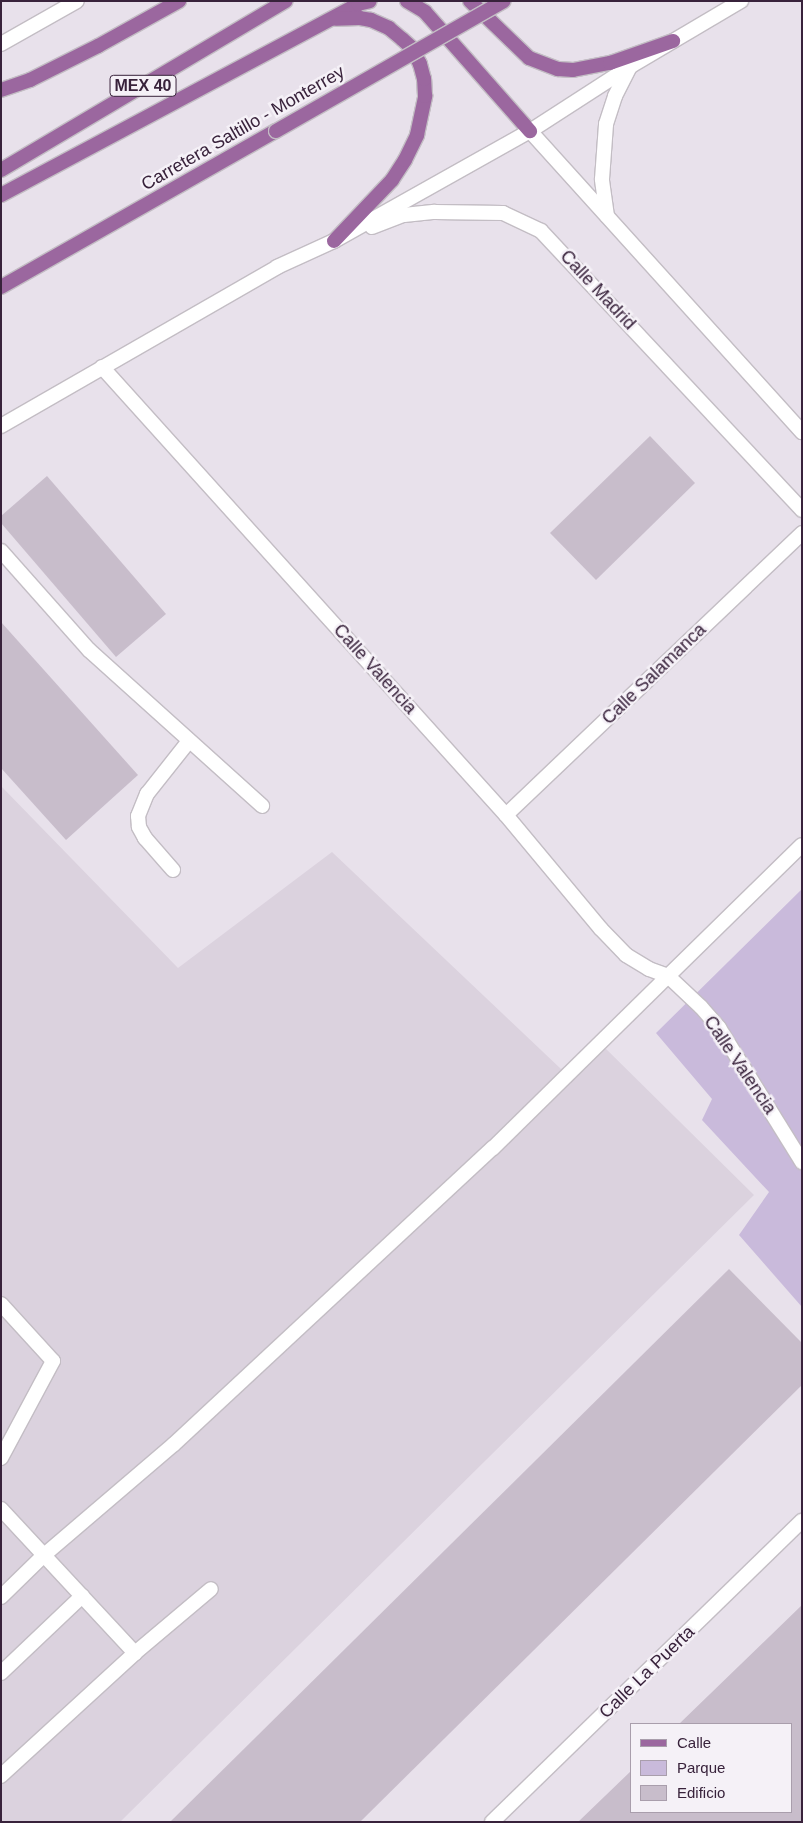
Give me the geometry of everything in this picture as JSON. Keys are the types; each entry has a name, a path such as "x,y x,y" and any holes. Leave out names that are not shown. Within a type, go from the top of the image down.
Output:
{"main road":[{"path":"1,90 30,80 98,46 179,1"},
{"name":"MEX 40","path":"1,170 286,1"},
{"path":"1,196 358,4 370,1"},
{"path":"407,1 425,12 530,131"},
{"path":"470,1 529,58 558,70 573,70 610,63 673,41"},
{"name":"Carretera Saltillo - Monterrey","path":"1,287 504,1"},
{"path":"331,20 360,18 389,28 412,48 424,79 425,96 417,135 405,160 392,180 334,241"}],"street":[{"path":"1,44 77,1"},
{"path":"1,426 277,267 334,241 530,131 631,66 741,1"},
{"path":"607,216 602,179 606,124 615,96 631,66"},
{"path":"530,131 802,432"},
{"name":"Calle Madrid","path":"334,241 404,216 435,212 503,213 541,231 802,510"},
{"name":"Calle Valencia","path":"102,367 506,815 626,955 649,969 668,976 701,1007 719,1028 802,1162"},
{"name":"Calle Salamanca","path":"506,815 802,533"},
{"path":"1,550 89,650 262,806"},
{"path":"173,870 145,838 140,828 138,816 147,794 188,741"},
{"path":"1,1597 43,1556 181,1438 493,1148 802,845"},
{"path":"1,1304 53,1361 1,1458"},
{"path":"1,1509 135,1653"},
{"name":"Calle La Puerta","path":"492,1822 802,1521"},
{"path":"1,1776 135,1653 211,1589"},
{"path":"1,1673 82,1596"}],"shaded area":[{"path":"1,786 178,968 332,852 561,1069 600,1043 754,1195 120,1822 1,1822"}],"green space":[{"path":"802,889 802,1307 739,1235 769,1192 702,1120 712,1099 656,1033"}],"building":[{"path":"650,436 695,483 596,580 550,533"},
{"path":"47,476 166,614 116,657 1,523 1,516"},
{"path":"1,622 138,775 66,840 1,768"},
{"path":"729,1269 802,1343 802,1385 360,1822 170,1822"},
{"path":"802,1605 802,1822 578,1822 630,1772 630,1813 793,1813 793,1723 680,1723"}]}
